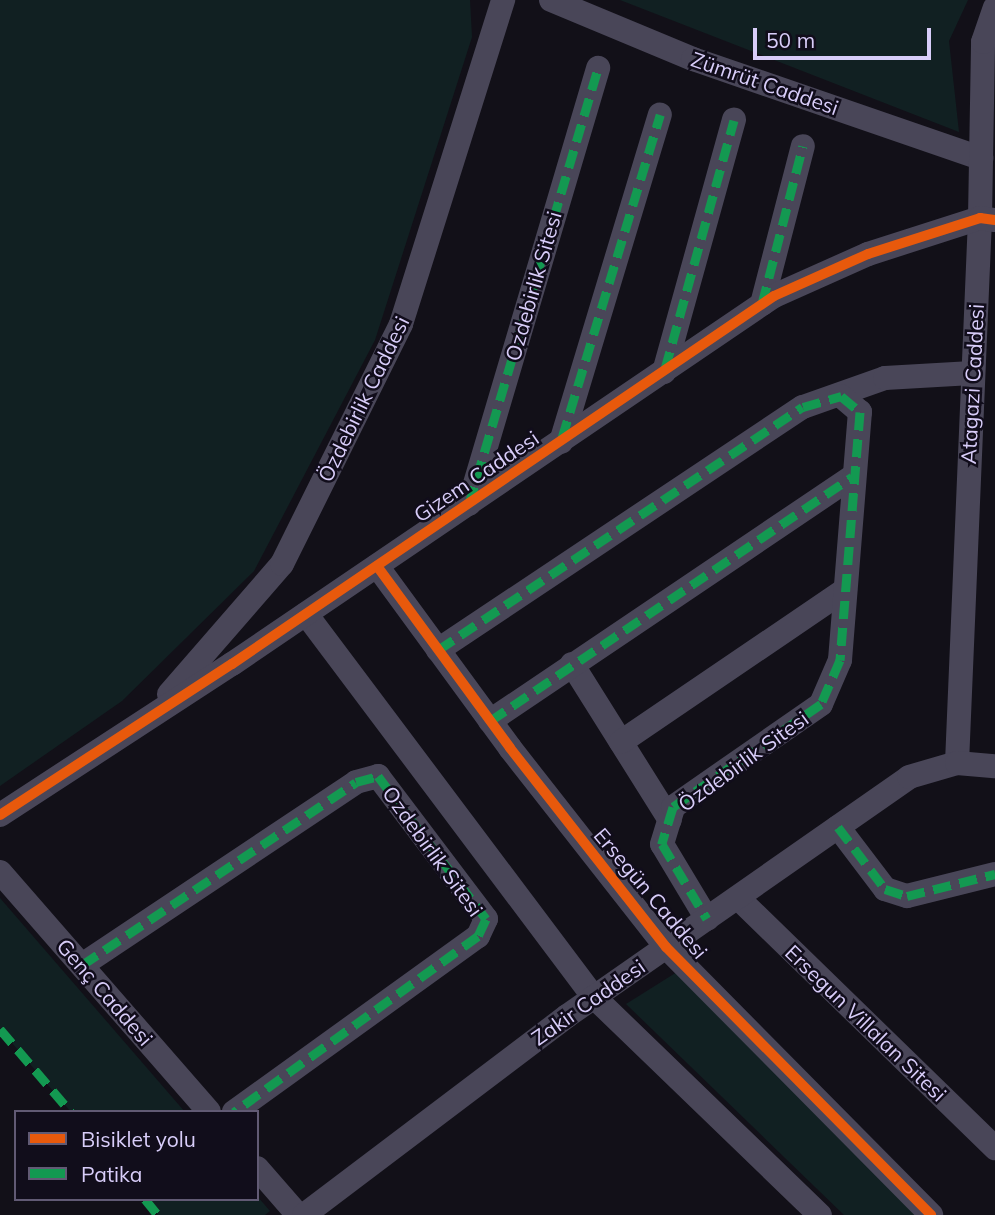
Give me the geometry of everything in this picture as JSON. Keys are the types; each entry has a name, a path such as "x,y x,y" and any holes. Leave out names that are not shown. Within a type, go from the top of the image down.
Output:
{"street":[{"name":"Özdebirlik Caddesi","path":"152,714 282,564 341,448 401,324 503,0"},
{"name":"Zümrüt Caddesi","path":"551,0 694,59 981,158"},
{"name":"Atagazi Caddesi","path":"957,763 972,373 988,219 981,158 983,42 995,8"},
{"name":"Ozdebirlik Sitesi","path":"468,504 598,68"},
{"path":"561,442 660,115"},
{"path":"664,372 734,120"},
{"path":"762,304 803,146"},
{"name":"Gizem Caddesi","path":"0,815 306,614 762,304 868,254 988,219"},
{"path":"438,650 803,407 841,396 885,378 972,373"},
{"name":"Özdebirlik Sitesi","path":"708,919 662,844 673,807 821,704 840,660 852,477 860,412 841,396"},
{"path":"490,721 852,477"},
{"name":"Ersegün Caddesi","path":"377,566 490,721 666,947 931,1215"},
{"path":"621,742 845,590"},
{"path":"306,614 594,996 820,1215"},
{"path":"572,664 670,820"},
{"name":"Zakir Caddesi","path":"304,1215 594,996 909,777 957,763 995,766"},
{"name":"Ozdebirlik Sitesi","path":"82,965 356,782 378,776 486,919 478,936 237,1110"},
{"path":"838,827 885,889 907,895 995,874"},
{"name":"Genç Caddesi","path":"0,872 207,1110"},
{"name":"Ersegun Villalan Sitesi","path":"738,898 995,1148"},
{"path":"259,1170 298,1215"}],"shaded area":[{"path":"0,0 470,0 472,37 375,340 254,571 122,701 0,786"},
{"path":"620,0 968,0 949,41 959,132"},
{"path":"0,898 183,1110 69,1110 0,1029"},
{"path":"677,972 917,1215 844,1215 626,1004"},
{"path":"259,1198 270,1211 265,1215 158,1215 147,1201 259,1201"}],"marked path":[{"path":"469,504 598,68"},
{"path":"562,438 660,115"},
{"path":"665,369 734,120"},
{"path":"762,304 803,146"},
{"path":"438,650 803,407 841,396 860,412 840,660 821,704 673,807 662,844 707,919"},
{"path":"490,721 852,477"},
{"path":"82,965 356,782 378,776 486,919 478,936 237,1110"},
{"path":"838,827 885,889 907,896 995,874"},
{"path":"0,1029 69,1110"},
{"path":"147,1201 158,1215"}],"cycle path":[{"path":"0,815 232,664 774,296 868,254 980,218 995,220"},
{"path":"377,566 510,748 666,947 931,1215"}]}
